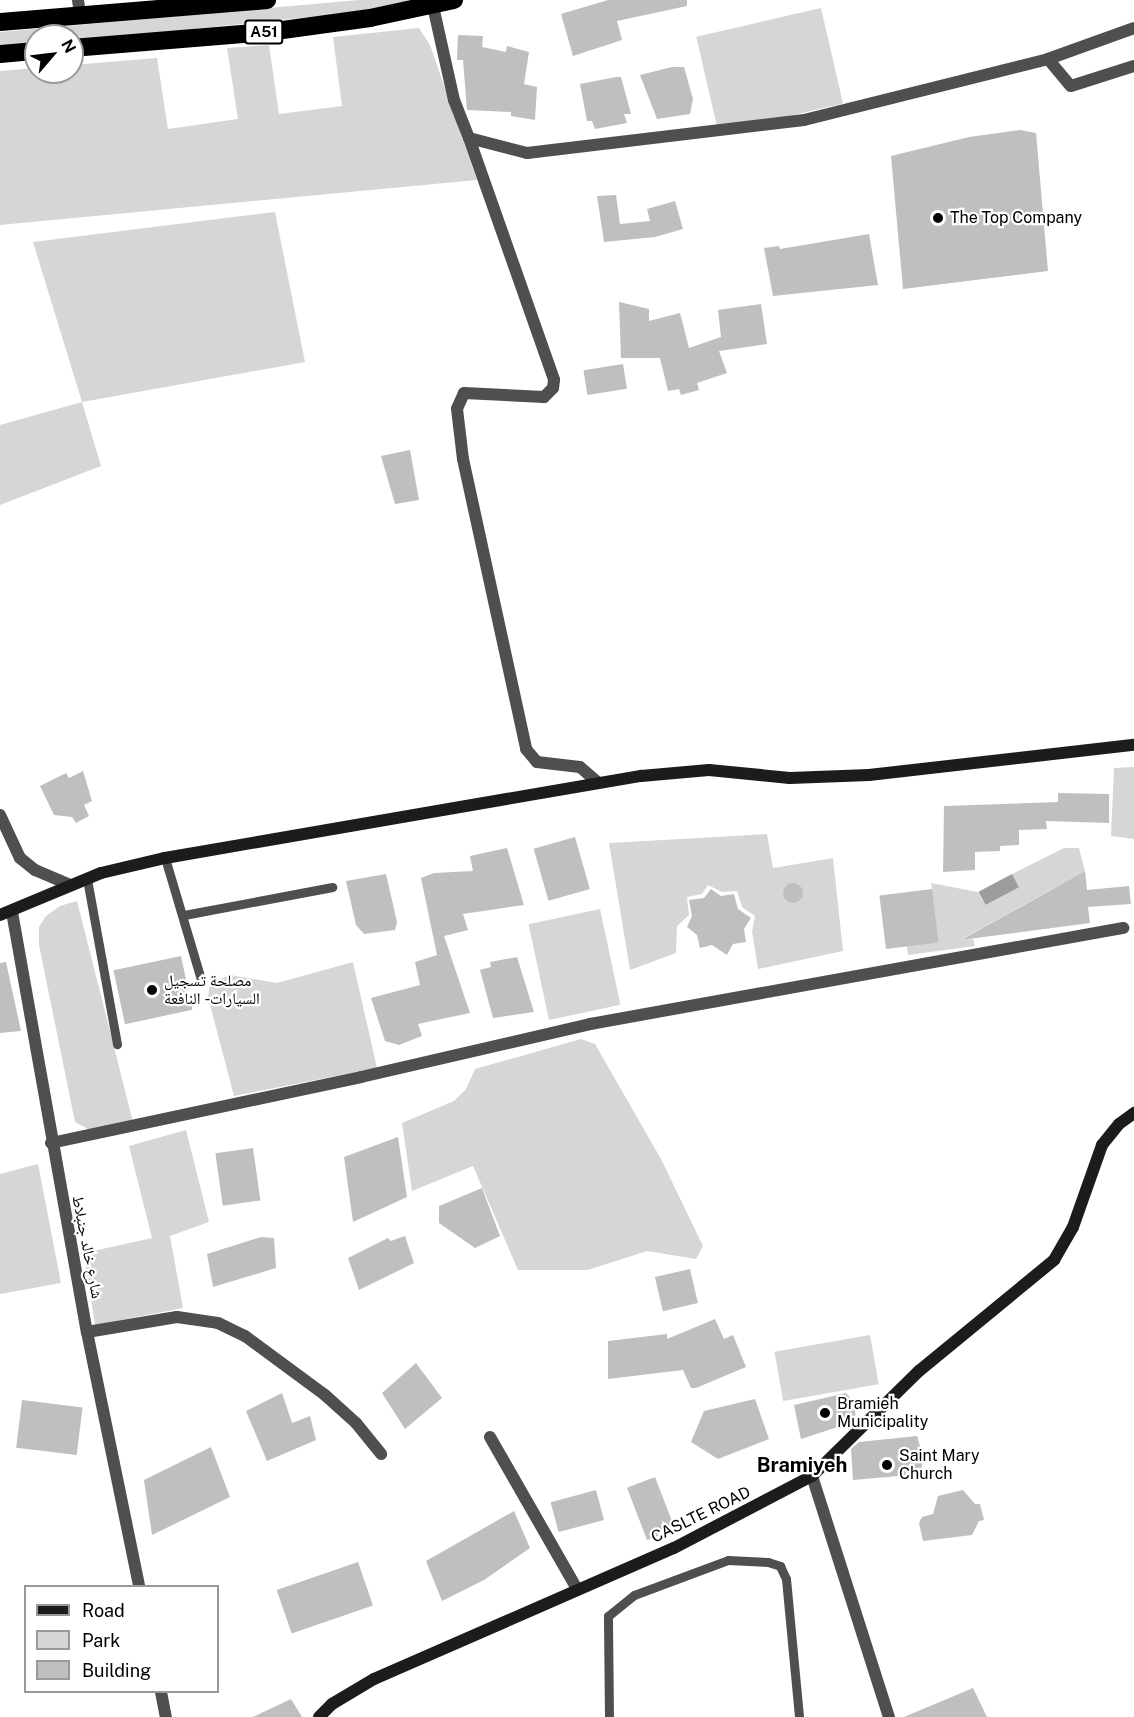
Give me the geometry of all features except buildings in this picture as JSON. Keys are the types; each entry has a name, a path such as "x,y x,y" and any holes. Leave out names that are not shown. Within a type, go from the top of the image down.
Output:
{"highway":[{"name":"A51","path":"0,22 79,8 267,0"},
{"name":"A51","path":"84,47 268,32 433,6 454,0"},
{"path":"0,54 24,52"}],"main road":[{"path":"6,913 87,879 165,858 597,782 709,770 790,778 869,775 1134,745"},
{"name":"CASLTE ROAD","path":"319,1717 332,1704 374,1679 674,1548 812,1476 919,1371 1054,1260 1073,1227 1102,1145 1119,1124 1134,1113"}],"street":[{"path":"433,6 452,89 554,380 544,397 464,393 457,409 463,459 526,749 537,762 580,767 597,782"},
{"path":"469,138 503,150 527,153 728,131 835,114 1048,58 1134,28"},
{"path":"1048,58 1071,86 1134,66"},
{"path":"0,815 20,858 42,874 71,885"},
{"name":"شارع خالد جنبلاط","path":"6,913 139,1585"},
{"path":"51,1143 361,1077 590,1024 1123,928"},
{"path":"87,1332 177,1317 204,1318 229,1327 325,1395 356,1423 381,1454"},
{"path":"490,1437 577,1589"},
{"path":"812,1476 889,1717"},
{"path":"161,1693 166,1717"}],"lane":[{"path":"165,858 184,915 202,983"},
{"path":"87,879 117,1044"},
{"path":"184,915 332,886"},
{"path":"609,1717 608,1616 634,1595 728,1560 768,1562 780,1566 786,1579 799,1717"}],"green space":[{"path":"359,0 420,0 360,12 115,37 84,39 84,25"},
{"path":"821,8 843,103 718,132 696,37"},
{"path":"419,28 430,45 477,180 0,225 0,71 24,69 24,84 84,84 84,64 157,58 168,129 238,119 227,48 269,45 279,114 342,106 333,37"},
{"path":"24,30 24,44 0,46 0,32"},
{"path":"275,212 305,362 82,402 33,242"},
{"path":"82,402 101,466 0,505 0,425"},
{"path":"1134,767 1134,839 1111,836 1114,768"},
{"path":"767,834 773,868 833,858 843,951 758,969 752,931 755,916 742,907 737,891 722,892 708,885 702,894 687,897 689,915 677,926 676,953 630,970 609,843"},
{"path":"1064,848 1079,848 1085,871 960,940 973,939 975,946 908,955 907,947 932,889 931,883 978,892 985,905 1019,887 1012,874"},
{"path":"77,901 133,1122 90,1130 75,1122 39,945 39,927 46,916 60,906"},
{"path":"600,909 620,1005 549,1020 529,924"},
{"path":"353,962 377,1068 234,1096 208,997 210,983 230,975 277,983"},
{"path":"581,1039 595,1044 661,1159 703,1246 696,1259 647,1251 588,1270 518,1270 473,1166 412,1191 402,1123 454,1101 466,1089 475,1069"},
{"path":"186,1130 209,1222 170,1236 183,1308 95,1325 84,1253 152,1238 129,1146"},
{"path":"38,1164 61,1283 0,1294 0,1174"},
{"path":"870,1335 879,1384 783,1401 774,1352"}],"shaded area":[{"path":"1012,874 1019,887 985,905 978,892"}],"place":[{"name":"The Top Company","path":"938,218"},
{"name":"مصلحة تسجيل السيارات - النافعة","path":"152,990"},
{"name":"Bramieh Municipality","path":"825,1413"},
{"name":"Saint Mary Church","path":"887,1465"}],"district":[{"name":"Bramiyeh","path":"802,1465"}]}
